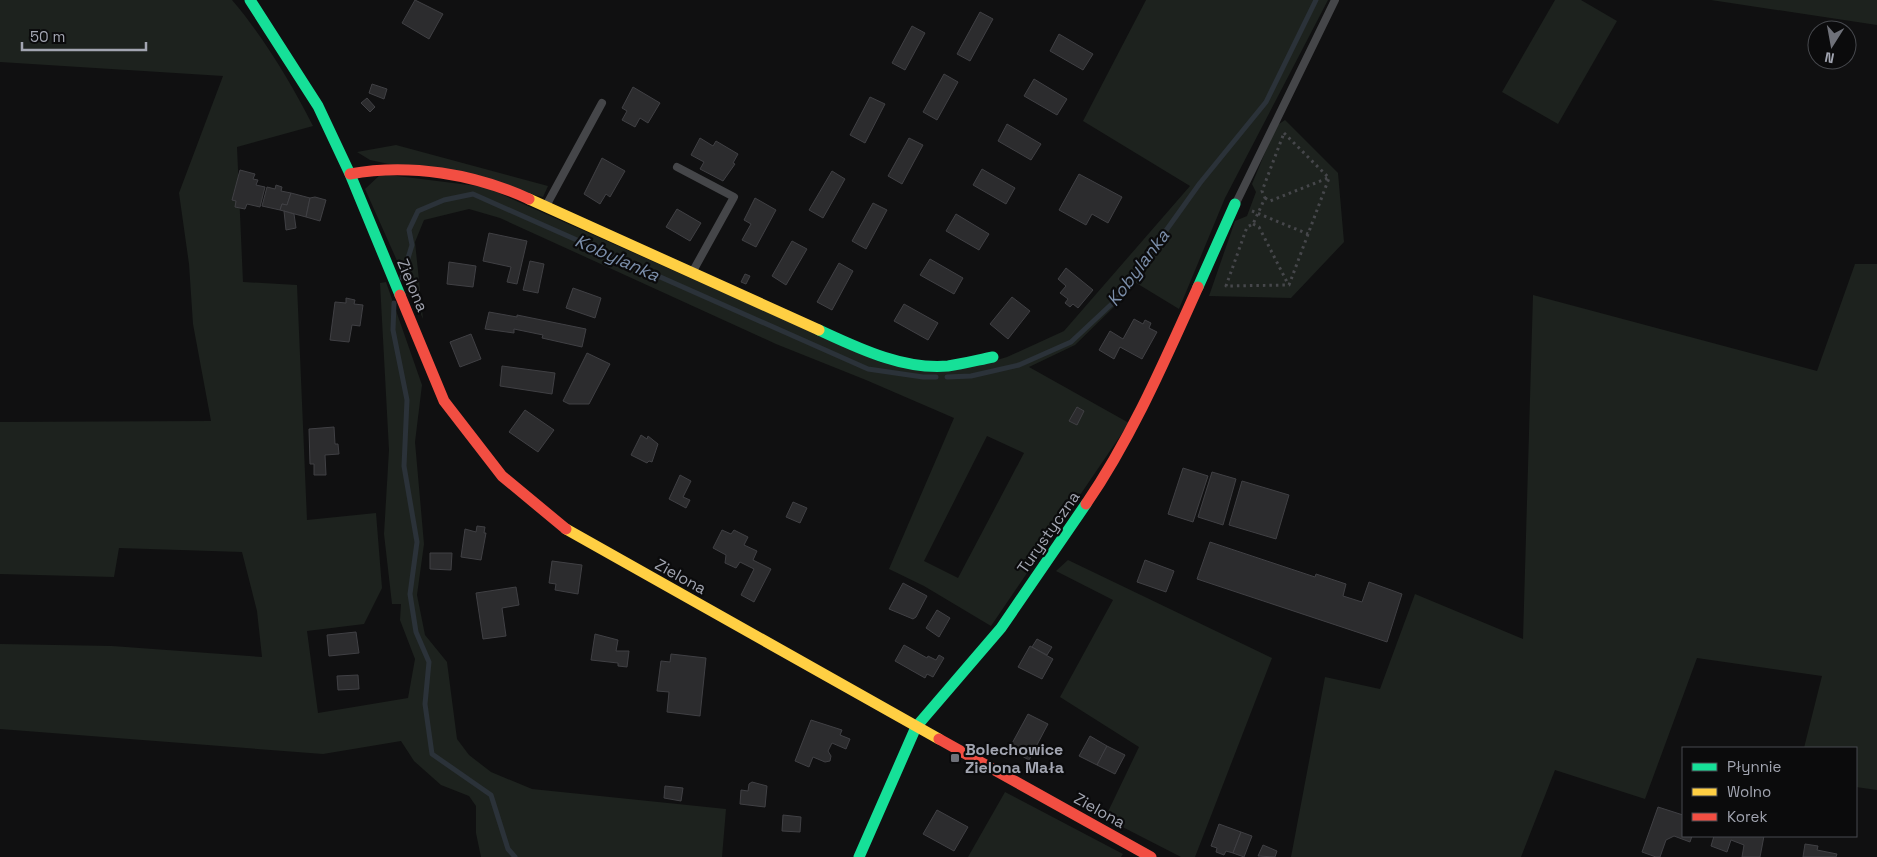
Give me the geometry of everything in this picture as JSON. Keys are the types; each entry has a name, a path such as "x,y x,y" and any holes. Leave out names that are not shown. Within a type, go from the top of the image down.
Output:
{"street":[{"name":"Zielona","path":"250,0 318,106 350,174 444,401 502,476 568,531 1151,857"},
{"path":"350,174 384,169 434,174 480,182 509,190 851,345 885,358 917,365 946,366 993,357"},
{"name":"Turystyczna","path":"859,857 916,727 1001,628 1099,486 1156,378 1235,204"}],"lane":[{"path":"1235,204 1335,0"},
{"path":"546,206 602,103"},
{"path":"677,168 734,198 692,273"}],"path":[{"path":"1284,133 1329,178 1270,201 1265,198 1262,191 1284,133"},
{"path":"1289,285 1329,178"},
{"path":"1265,198 1253,224 1248,227 1226,286 1289,285"},
{"path":"1258,213 1308,234"},
{"path":"1253,224 1259,227 1289,285"}],"shaded area":[{"path":"0,0 232,0 255,29 276,61 313,126 237,147 243,282 297,285 307,520 376,513 382,588 364,624 307,631 318,713 408,698 415,659 400,620 401,604 392,604 384,534 389,450 380,283 386,282 422,385 415,442 424,544 417,595 425,635 447,662 457,739 469,755 491,772 532,789 726,809 722,857 481,857 476,833 476,806 469,796 441,785 414,761 401,741 323,754 0,729 0,644 112,646 262,657 257,611 242,552 119,548 114,577 0,574 0,422 211,421 193,324 189,264 179,193 223,76 0,62"},
{"path":"1146,0 1328,0 1225,198 1179,309 1133,281 1118,303 1075,345 1029,367 1129,423 991,626 924,586 889,569 954,418 776,344 500,218 469,209 424,220 415,242 423,319 365,189 381,174 485,187 882,363 987,363 1007,357 1064,331 1190,186 1083,121","holes":["987,436 1024,453 958,578 924,561"]},
{"path":"1555,0 1581,0 1617,21 1558,124 1502,92"},
{"path":"1711,0 1877,0 1877,25 1857,22 1857,20 1844,20"},
{"path":"1285,120 1338,173 1344,242 1291,298 1209,296 1235,221 1247,216 1256,192 1252,184 1276,126"},
{"path":"396,145 548,186 543,197 370,160 357,152"},
{"path":"1855,264 1877,264 1877,790 1857,787 1857,747 1804,747 1822,676 1697,658 1645,799 1555,770 1521,857 1291,857 1325,677 1380,689 1415,594 1523,639 1533,295 1817,371"},
{"path":"1068,560 1272,658 1195,857 1181,857 1105,818 1139,747 1060,697 1113,600 1056,571"},
{"path":"1005,792 1123,854 1121,857 968,857"}],"building":[{"path":"415,0 443,14 429,39 402,23"},
{"path":"980,12 993,19 970,61 957,54"},
{"path":"912,26 925,33 905,70 892,63"},
{"path":"1059,34 1093,54 1083,70 1050,51"},
{"path":"944,74 958,82 937,120 923,112"},
{"path":"1034,79 1067,99 1057,115 1024,96"},
{"path":"372,84 387,89 384,99 369,93"},
{"path":"633,87 660,103 648,123 640,118 635,127 622,120 627,111 622,108"},
{"path":"870,97 885,104 865,143 850,135"},
{"path":"367,98 375,107 370,112 361,103"},
{"path":"1007,124 1041,144 1031,160 998,141"},
{"path":"700,138 713,146 716,141 738,154 733,163 735,164 723,181 700,169 704,162 691,155"},
{"path":"909,138 923,145 902,184 888,176"},
{"path":"602,158 625,171 610,197 606,194 600,204 584,194"},
{"path":"982,169 1015,188 1006,204 973,185"},
{"path":"240,170 255,174 253,179 258,180 256,185 265,187 260,207 247,204 245,209 235,207 236,201 232,200"},
{"path":"832,171 845,179 823,218 809,210"},
{"path":"1079,174 1122,197 1108,223 1092,214 1086,225 1059,210"},
{"path":"276,185 282,187 281,191 291,193 287,205 282,204 280,210 262,206 267,187 275,189"},
{"path":"291,193 310,198 306,217 280,210 282,204 287,205"},
{"path":"315,197 326,200 320,221 306,217 310,198"},
{"path":"755,198 776,210 756,247 742,240 751,224 744,220"},
{"path":"873,203 887,210 866,249 852,241"},
{"path":"677,209 701,223 690,241 666,227"},
{"path":"284,211 294,214 296,228 286,230"},
{"path":"956,214 989,234 979,250 946,231"},
{"path":"489,233 527,241 517,284 507,282 511,267 483,261"},
{"path":"792,241 807,249 786,285 772,276"},
{"path":"930,259 963,278 954,294 920,275"},
{"path":"530,261 544,264 538,293 523,290"},
{"path":"449,262 476,266 473,287 447,284"},
{"path":"839,263 853,271 832,310 817,302"},
{"path":"1066,268 1093,290 1078,308 1073,304 1070,307 1065,303 1068,299 1060,293 1066,286 1058,279"},
{"path":"745,274 750,276 746,284 741,282"},
{"path":"573,288 601,298 595,318 566,308"},
{"path":"1012,297 1030,311 1008,339 990,324"},
{"path":"346,298 355,300 354,304 363,305 360,326 352,325 349,342 330,340 335,302 346,303"},
{"path":"904,304 938,323 928,340 894,321"},
{"path":"489,312 517,317 517,315 586,329 582,347 542,338 543,335 514,329 514,333 485,329"},
{"path":"1134,319 1143,324 1145,320 1151,323 1149,328 1157,332 1142,359 1120,347 1114,359 1099,350 1110,331 1123,339"},
{"path":"471,334 481,359 460,367 450,342"},
{"path":"587,353 610,364 589,404 569,404 563,401"},
{"path":"502,366 555,373 552,394 500,386"},
{"path":"1077,407 1084,411 1077,425 1069,421"},
{"path":"525,410 554,430 538,452 509,432"},
{"path":"334,427 335,444 338,444 339,454 325,455 326,475 314,475 314,464 310,464 309,429"},
{"path":"641,435 647,439 648,436 658,444 652,462 649,461 647,463 631,455"},
{"path":"1183,468 1208,476 1193,522 1168,514"},
{"path":"1212,472 1236,479 1223,525 1198,517"},
{"path":"680,475 691,481 683,497 690,500 686,508 669,499"},
{"path":"1242,481 1289,495 1276,539 1229,525"},
{"path":"793,502 807,508 800,523 786,517"},
{"path":"477,526 485,527 484,533 486,533 481,560 461,557 465,529 476,532"},
{"path":"722,530 731,534 734,530 748,537 744,545 757,551 753,560 771,569 754,602 741,595 754,569 740,562 736,568 725,563 726,555 713,548"},
{"path":"1210,542 1315,577 1316,574 1346,584 1343,596 1362,602 1369,582 1402,594 1387,642 1197,579"},
{"path":"430,553 452,553 451,570 430,569"},
{"path":"1145,560 1174,571 1166,592 1137,582"},
{"path":"552,561 582,565 578,594 555,590 556,584 549,583"},
{"path":"903,583 927,596 916,617 913,619 889,609"},
{"path":"516,587 519,605 502,608 506,636 483,639 476,593"},
{"path":"937,610 950,618 939,637 926,628"},
{"path":"356,632 359,653 329,656 327,635"},
{"path":"595,634 618,640 616,651 629,651 627,667 618,666 618,663 591,660"},
{"path":"1037,639 1052,647 1047,655 1032,647"},
{"path":"904,645 927,658 928,656 936,660 939,655 944,658 933,677 927,674 925,678 895,661"},
{"path":"1030,646 1053,659 1042,679 1018,667"},
{"path":"671,654 706,658 700,716 667,712 669,692 657,691 661,661 670,662"},
{"path":"358,675 359,689 338,690 337,676"},
{"path":"1028,714 1048,724 1029,760 1009,749"},
{"path":"811,720 842,730 840,735 850,739 846,749 832,743 828,751 831,756 830,761 825,762 813,757 809,767 795,761"},
{"path":"1090,736 1107,746 1097,765 1079,756"},
{"path":"1107,746 1125,755 1115,774 1097,765"},
{"path":"752,782 767,786 765,807 740,804 741,790 748,791 749,784"},
{"path":"665,786 683,788 681,801 664,798"},
{"path":"1658,807 1682,815 1682,837 1692,837 1690,842 1674,836 1666,840 1660,857 1642,852"},
{"path":"937,810 968,827 954,851 923,834"},
{"path":"783,815 801,817 800,832 782,831"},
{"path":"1219,824 1241,832 1233,853 1226,851 1224,855 1216,852 1217,848 1211,846"},
{"path":"1241,832 1252,836 1244,857 1233,853"},
{"path":"1714,837 1764,837 1760,857 1742,857 1744,845 1731,840 1727,852 1711,846"},
{"path":"1805,844 1818,846 1817,850 1837,854 1836,857 1803,857"},
{"path":"1263,845 1277,851 1275,857 1258,856"}],"waterway":[{"name":"Kobylanka","path":"947,377 971,376 1019,365 1071,342 1117,299 1200,183 1266,102 1316,0"},
{"name":"Kobylanka","path":"402,278 412,245 409,230 418,211 444,200 473,194 868,369 923,377 936,377"},
{"name":"Kobylanka","path":"394,303 393,330 407,400 404,466 417,542 410,594 416,632 429,662 425,704 432,754 491,795 508,849 515,857"}],"traffic: fast":[{"path":"250,0 318,106 350,174 400,295"},
{"path":"1198,287 1235,204"},
{"path":"819,330 881,356 914,365 948,366 993,357"},
{"path":"859,857 916,727 1001,628 1086,504"}],"traffic: slow":[{"path":"529,199 819,330"},
{"path":"566,529 939,739"}],"traffic: jam":[{"path":"350,174 395,170 441,173 487,183 529,199"},
{"path":"1086,504 1133,425 1198,287"},
{"path":"400,295 444,401 502,476 566,529"},
{"path":"939,739 1151,857"}],"place":[{"name":"Bolechowice Zielona Mała","path":"955,758"}]}
